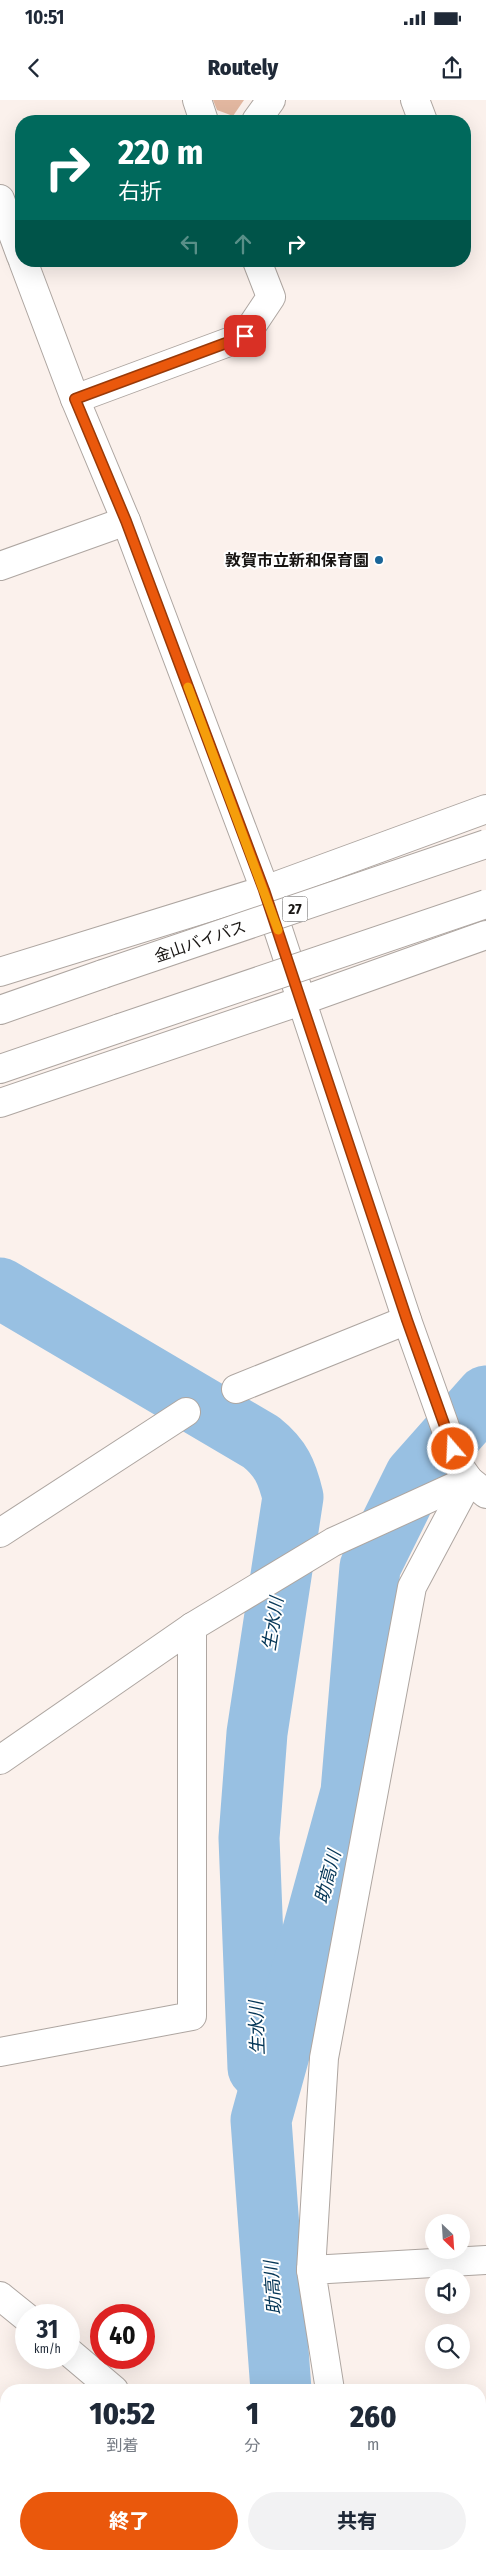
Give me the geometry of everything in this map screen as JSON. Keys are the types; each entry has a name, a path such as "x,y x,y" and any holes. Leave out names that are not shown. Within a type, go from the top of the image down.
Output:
{"main road":[{"path":"197,100 202,115"},
{"path":"260,115 271,100"},
{"path":"415,100 421,115"},
{"path":"0,199 15,240"},
{"path":"25,267 75,399 126,521 264,890 407,1320 442,1416 471,1480"},
{"path":"75,399 245,336 271,297 259,267"},
{"path":"0,566 126,521"},
{"path":"0,972 264,890 486,809"},
{"name":"金山バイパス","path":"0,1010 486,844"},
{"path":"0,1069 486,904"},
{"path":"0,1103 301,1001 486,935"},
{"path":"236,1389 407,1320"},
{"path":"0,1533 186,1412"},
{"path":"1,1758 192,1627 333,1542 471,1480"},
{"path":"329,2384 311,2270 324,2058 412,1587 471,1480"},
{"path":"0,2052 192,2016 192,1627"},
{"path":"311,2270 486,2260"},
{"path":"0,2296 15,2308"},
{"path":"80,2361 107,2384"}],"shaded area":[{"path":"213,100 244,100 234,115 217,110"}],"waterway":[{"name":"生水川","path":"0,1288 261,1442 274,1454 288,1480 293,1497 257,1733 249,1838 258,2068"},
{"name":"助高川","path":"281,2384 261,2120 351,1792 370,1567 415,1476 486,1396"}],"slow traffic":[{"path":"188,687 278,930"}],"place":[{"name":"敦賀市立新和保育園","path":"379,560"}],"route":[{"path":"245,336 75,399 126,521 264,890 407,1320 453,1449"}]}
